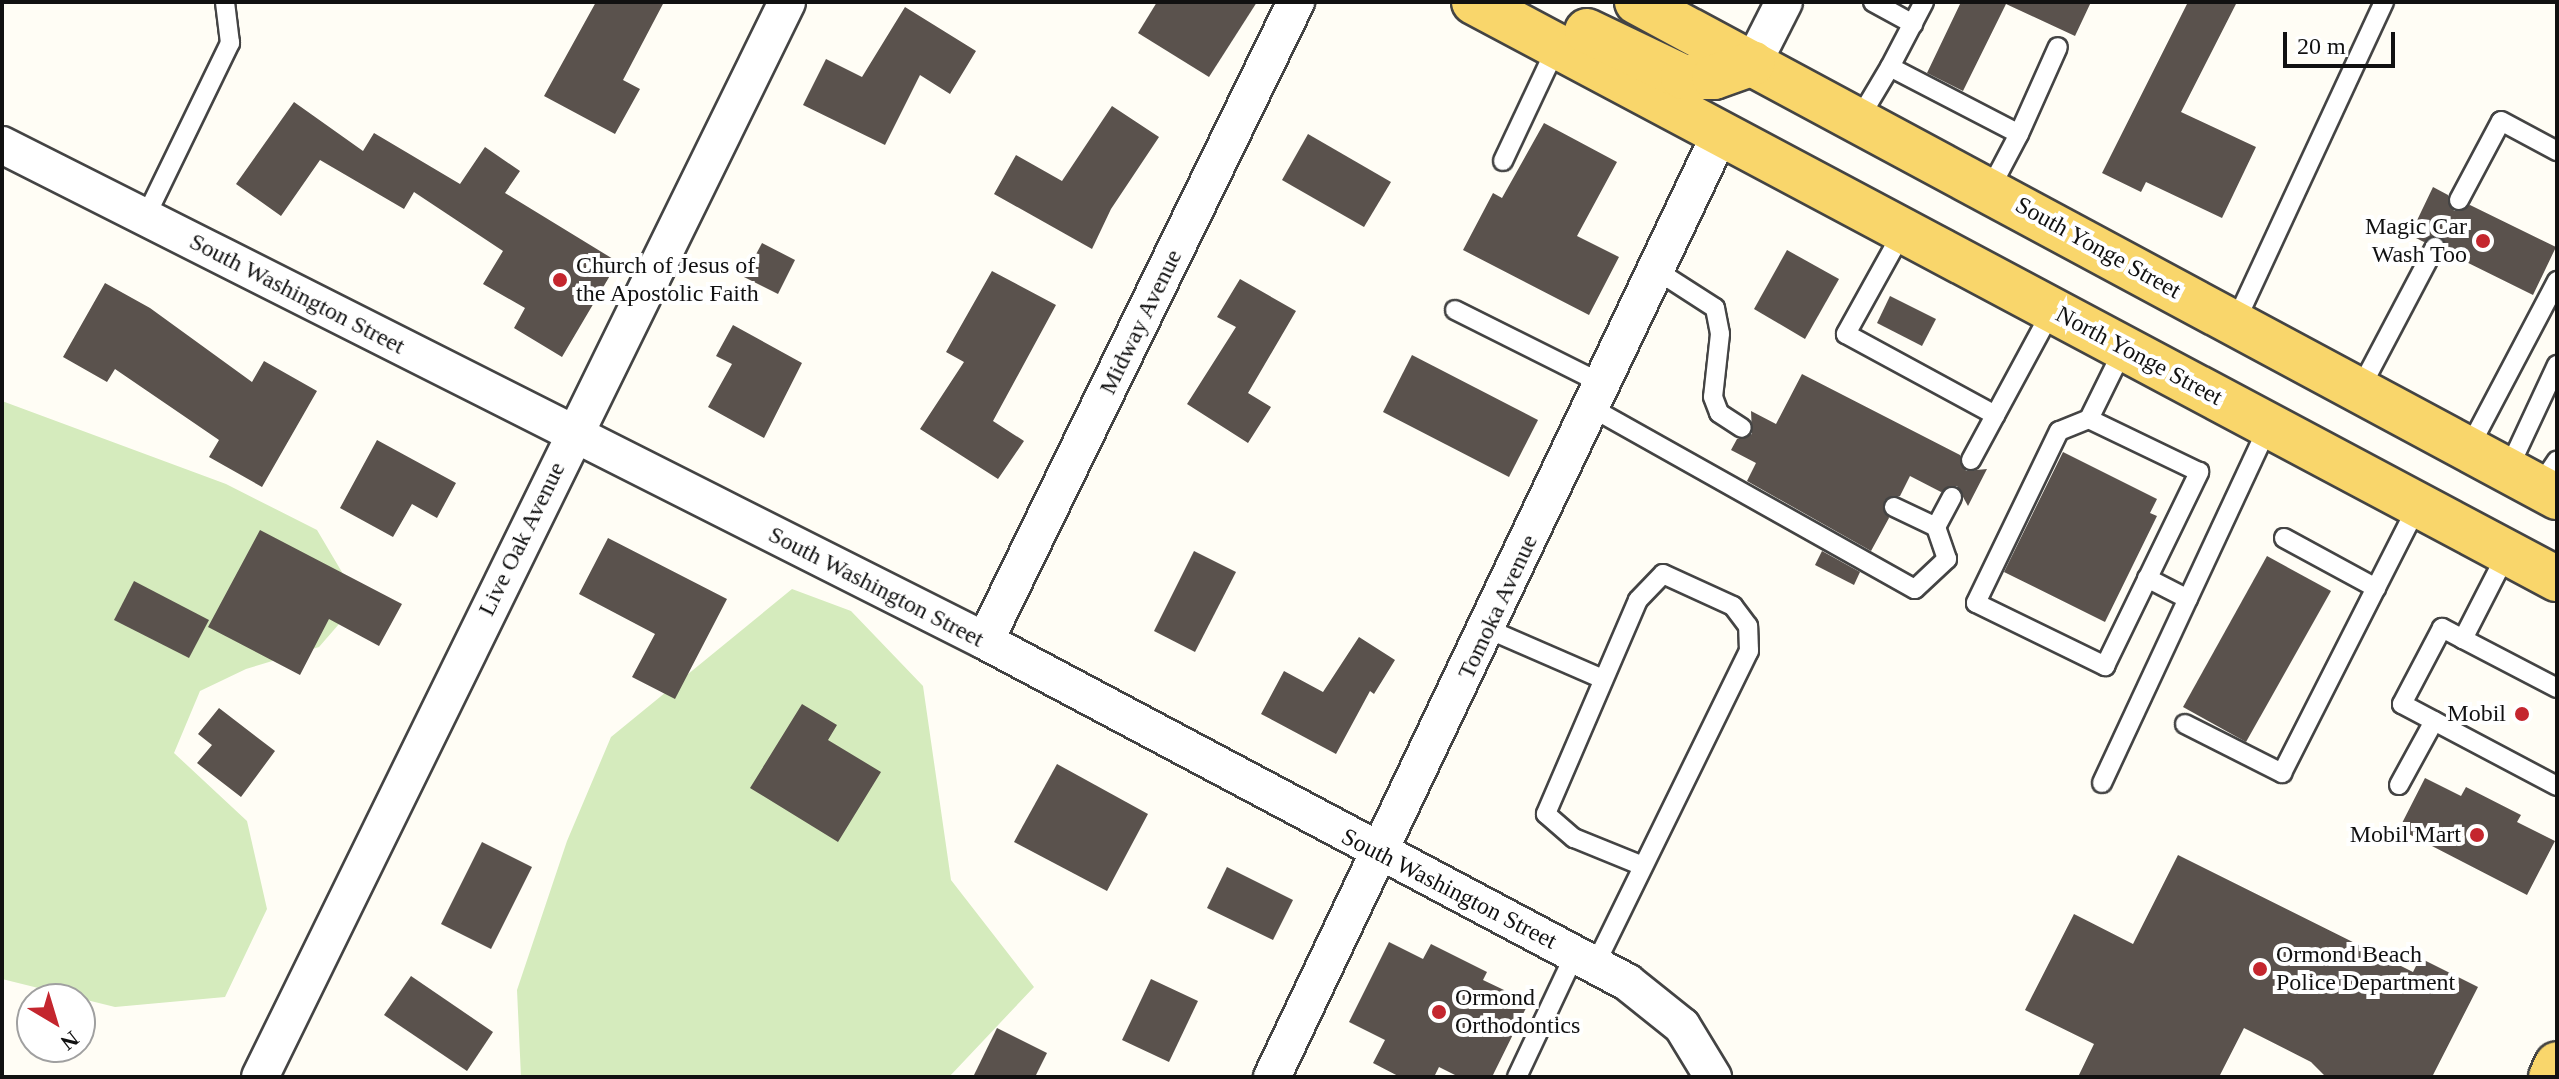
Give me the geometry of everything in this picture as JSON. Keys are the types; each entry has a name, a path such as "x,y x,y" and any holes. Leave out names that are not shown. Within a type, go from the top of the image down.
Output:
{"main road":[{"path":"1474,2 1720,134"},
{"path":"1527,2 1683,77 1714,77 1753,63"},
{"name":"South Yonge Street","path":"1637,2 1990,189 2359,391 2469,448 2540,478"},
{"name":"North Yonge Street","path":"1720,134 2557,579"},
{"path":"2551,1077 2557,1064"}],"street":[{"name":"Live Oak Avenue","path":"260,1077 787,2"},
{"name":"Midway Avenue","path":"985,641 1296,2"},
{"path":"1753,63 1784,2"},
{"name":"Tomoka Avenue","path":"1272,1077 1382,856 1720,134"},
{"name":"South Washington Street","path":"2,145 985,641 1382,856 1585,959 1627,982 1682,1026 1713,1077"}],"lane":[{"path":"145,218 230,43 225,2"},
{"path":"1873,2 1913,24"},
{"path":"1859,119 1924,2"},
{"path":"2235,323 2384,2"},
{"path":"1503,161 1557,46"},
{"path":"1990,189 2019,134 2058,47"},
{"path":"1890,67 2019,134"},
{"path":"2459,200 2501,121 2557,151"},
{"path":"1903,231 1846,334 1995,415"},
{"path":"2359,391 2435,247"},
{"path":"1656,270 1715,308 1720,334 1713,397 1719,413 1742,428"},
{"path":"2469,448 2557,281"},
{"path":"1455,310 1915,589 1947,559 1936,527 1894,507"},
{"path":"1971,460 2052,310"},
{"path":"2089,419 2199,472 2105,666 1976,603 2059,431 2089,419 2124,348"},
{"path":"2540,478 2557,365"},
{"path":"2102,783 2269,425"},
{"path":"1936,527 1952,497"},
{"path":"2185,724 2282,773 2418,505"},
{"path":"2284,538 2376,588"},
{"path":"2463,639 2508,551"},
{"path":"1517,1077 1643,866 1749,651 1748,626 1733,606 1663,574 1638,600 1546,814 1574,838 1643,866"},
{"path":"2147,578 2188,599"},
{"path":"2557,688 2442,628 2402,704 2557,786"},
{"path":"1488,629 1603,679"},
{"path":"2399,785 2434,721"}],"green space":[{"path":"2,401 226,484 317,530 359,601 319,647 246,669 200,691 174,753 247,821 267,909 225,997 115,1007 96,1002 96,983 18,983 2,979"},
{"path":"792,589 851,611 923,686 951,880 1034,987 949,1077 521,1077 517,990 567,841 611,737"}],"building":[{"path":"596,2 664,2 623,80 640,89 615,134 544,96"},
{"path":"1157,2 1257,2 1209,77 1138,33"},
{"path":"1961,2 2091,2 2075,36 2006,4 1963,91 1927,73"},
{"path":"2188,2 2237,2 2181,112 2256,147 2222,218 2146,182 2141,192 2102,173"},
{"path":"905,7 976,51 950,94 920,75 885,145 803,105 826,59 862,77"},
{"path":"294,102 363,151 374,133 460,184 485,147 520,171 505,193 618,262 562,357 514,328 525,308 483,284 503,251 414,192 404,209 320,160 281,216 236,184"},
{"path":"1112,106 1159,137 1111,209 1092,249 994,194 1016,155 1062,181"},
{"path":"1544,123 1617,162 1577,236 1619,257 1589,315 1463,250 1493,193 1502,198"},
{"path":"1308,134 1391,182 1364,227 1282,180"},
{"name":"Magic Car Wash Too","path":"2433,187 2448,195 2454,211 2470,205 2556,247 2533,295 2446,252 2440,236 2424,242 2410,235"},
{"path":"762,243 795,260 778,294 744,277"},
{"path":"1787,250 1839,279 1805,339 1754,309"},
{"path":"992,271 1056,305 993,421 1024,441 998,479 920,429 964,362 946,352"},
{"path":"1240,279 1296,311 1248,393 1271,407 1248,443 1187,404 1236,327 1217,317"},
{"path":"105,283 150,308 252,382 264,361 317,391 262,487 209,457 219,440 115,369 107,382 63,357"},
{"path":"1890,296 1936,319 1922,346 1877,323"},
{"path":"733,325 802,363 764,438 708,407 732,364 716,356"},
{"path":"1412,355 1538,420 1509,477 1383,412"},
{"path":"1802,374 1960,455 1966,471 1987,469 1968,506 1957,486 1941,492 1910,476 1900,496 1884,501 1889,518 1871,551 1747,481 1756,463 1731,450 1737,439 1752,434 1751,411 1776,424"},
{"path":"377,440 456,483 437,518 412,504 393,537 340,508"},
{"path":"2063,452 2157,499 2150,513 2157,516 2105,622 2004,572"},
{"path":"260,530 402,604 379,646 329,619 300,675 208,627"},
{"path":"608,538 727,599 675,699 632,677 655,634 579,594"},
{"path":"1194,551 1236,572 1195,652 1154,631"},
{"path":"1822,551 1860,572 1854,585 1815,565"},
{"path":"2267,556 2331,591 2246,742 2183,707"},
{"path":"134,581 209,620 189,658 114,620"},
{"path":"1359,637 1395,660 1374,694 1370,691 1336,754 1261,714 1284,671 1323,692"},
{"path":"802,704 837,725 828,740 881,772 838,842 750,788"},
{"path":"219,708 275,751 241,797 197,763 212,745 198,734"},
{"path":"1057,764 1148,814 1107,891 1014,842"},
{"name":"Mobil Mart","path":"2425,778 2461,796 2466,787 2521,815 2517,822 2555,841 2527,895 2399,829"},
{"path":"482,842 532,867 491,949 441,924"},
{"path":"2178,855 2413,972 2420,958 2478,987 2432,1077 2326,1077 2311,1062 2244,1028 2219,1077 2078,1077 2094,1044 2025,1010 2074,914 2133,944"},
{"path":"1227,867 1293,900 1273,940 1207,908"},
{"name":"Ormond Orthodontics","path":"1389,942 1423,959 1431,944 1487,972 1483,980 1529,1002 1492,1077 1459,1077 1439,1067 1434,1077 1400,1077 1373,1063 1385,1040 1349,1022"},
{"path":"411,976 493,1032 467,1071 384,1015"},
{"path":"1151,979 1198,1001 1169,1062 1122,1040"},
{"path":"997,1028 1047,1053 1035,1077 973,1077"}],"place":[{"name":"Magic Car Wash Too","path":"2483,241"},
{"name":"Church of Jesus of the Apostolic Faith","path":"560,280"},
{"name":"Mobil","path":"2522,714"},
{"name":"Mobil Mart","path":"2477,835"},
{"name":"Ormond Beach Police Department","path":"2260,969"},
{"name":"Ormond Orthodontics","path":"1439,1012"}]}
